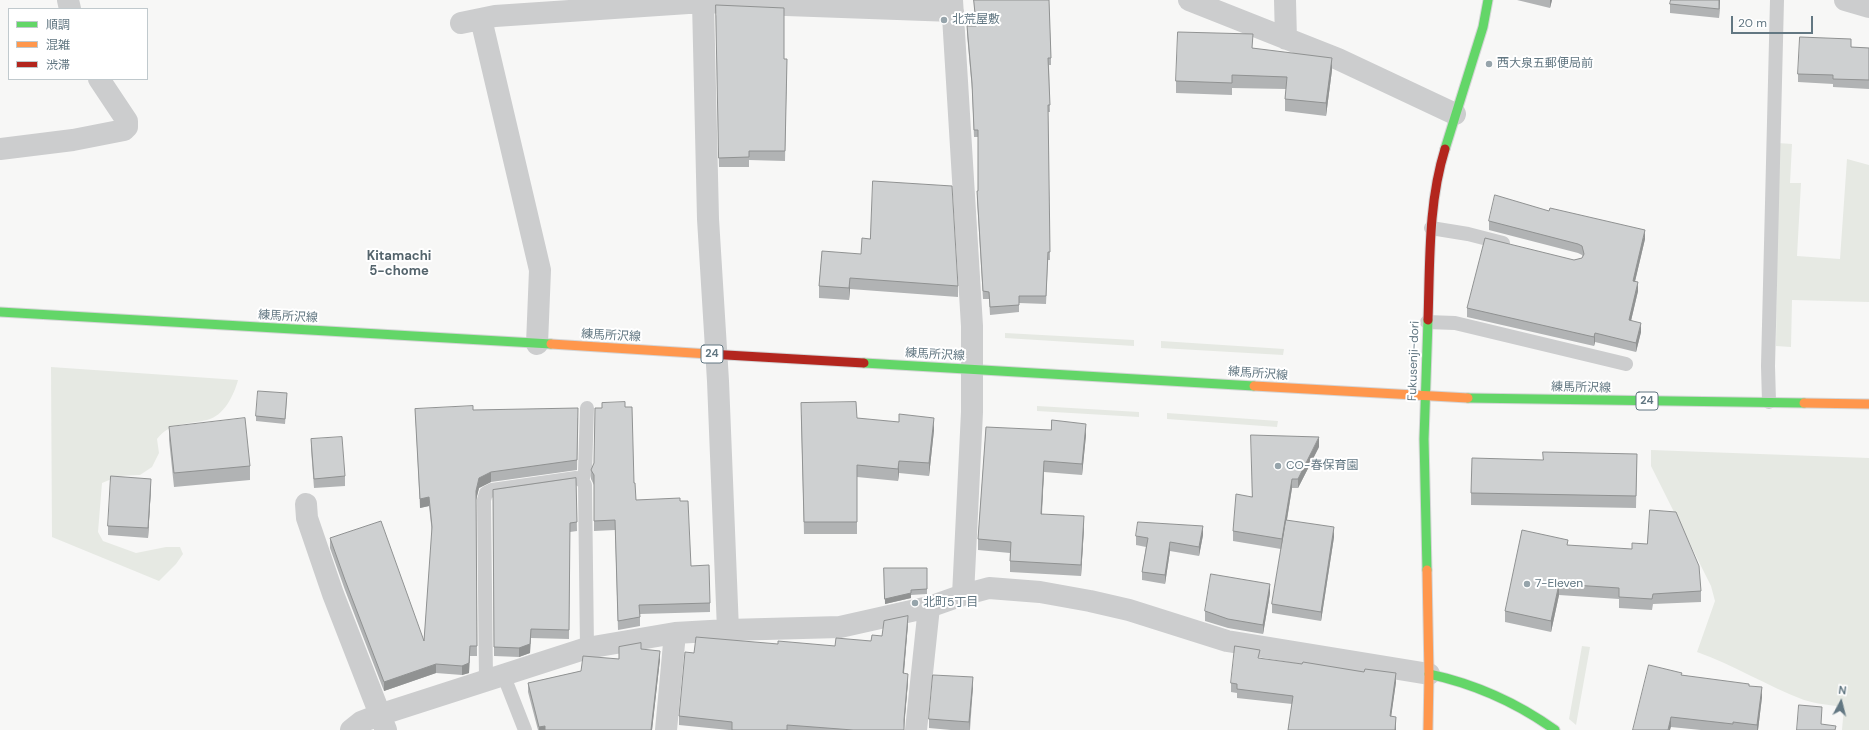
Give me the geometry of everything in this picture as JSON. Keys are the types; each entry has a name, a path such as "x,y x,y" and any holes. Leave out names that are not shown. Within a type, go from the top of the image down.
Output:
{"main road":[{"name":"Fukusenji-dori","path":"1428,730 1430,674 1425,396 1431,228 1439,170 1483,27 1488,0"},
{"name":"練馬所沢線","path":"0,312 1425,396 1869,404"},
{"path":"1430,674 1455,679 1479,687 1528,711 1555,730"}],"street":[{"path":"1189,0 1338,59 1455,114"},
{"path":"1285,0 1286,39"},
{"path":"1845,0 1869,7"},
{"path":"703,1 708,219 716,354 728,630"},
{"path":"537,344 540,270 471,21 495,16 586,4 703,1 952,5 972,318 973,369 963,595"},
{"path":"0,149 73,140 124,130 127,126 127,121 100,80"},
{"path":"306,504 307,518 382,722"},
{"path":"351,730 361,722 382,722 495,676 586,648 674,633 840,627 929,607 989,588 1040,592 1090,601 1129,610 1227,641 1430,674"},
{"path":"916,730 929,607"},
{"path":"666,730 674,633"}],"lane":[{"path":"1769,402 1768,366 1776,0"},
{"path":"1431,228 1468,234 1514,246"},
{"path":"1427,322 1455,323 1626,364"},
{"path":"582,480 586,472 587,408"},
{"path":"525,730 495,676 484,500 486,493 492,490 576,478 582,480 585,485 586,648"}],"shaded area":[{"path":"1778,143 1792,144 1790,183 1801,183 1797,256 1840,259 1847,159 1869,165 1869,302 1792,300 1791,347 1776,346"},
{"path":"1005,333 1134,340 1134,346 1005,338"},
{"path":"1161,341 1284,349 1283,355 1161,348"},
{"path":"51,367 238,380 231,398 223,410 213,418 174,426 162,433 157,439 159,453 152,467 140,475 119,476 102,483 98,532 103,541 136,553 166,547 180,547 183,554 176,564 159,581 52,537"},
{"path":"1037,406 1139,412 1139,417 1037,411"},
{"path":"1167,413 1278,421 1277,427 1167,419"},
{"path":"1651,450 1869,458 1869,730 1842,730 1844,707 1804,700 1697,652 1715,601 1711,586 1651,466"},
{"path":"1582,646 1590,647 1576,725 1569,719"}],"building":[{"path":"974,0 1049,0 1051,58 1048,58 1050,105 1048,105 1050,252 1048,252 1046,296 1019,296 1019,305 990,307 989,292 983,291 977,191 978,130 974,130 967,26 976,26"},
{"path":"1671,0 1719,0 1719,9 1670,4"},
{"path":"716,5 784,8 784,59 787,59 785,151 749,151 749,157 719,158"},
{"path":"1178,32 1253,34 1252,48 1332,58 1326,103 1285,99 1287,77 1232,75 1232,83 1176,81"},
{"path":"1800,37 1851,39 1851,47 1869,48 1869,80 1833,79 1833,75 1798,74"},
{"path":"873,181 952,186 958,286 850,278 849,288 819,286 822,251 861,254 862,238 870,239"},
{"path":"1495,195 1549,211 1550,208 1645,230 1633,281 1638,282 1629,320 1641,323 1636,343 1595,333 1594,337 1467,308 1485,238 1574,260 1582,258 1584,254 1582,246 1578,244 1489,221"},
{"path":"258,391 287,393 285,419 256,416"},
{"path":"625,402 625,407 632,407 634,483 636,500 680,498 680,501 688,501 691,566 709,565 710,603 639,605 640,617 618,621 615,520 594,521 594,475 591,470 594,463 595,408 602,408 602,403"},
{"path":"856,402 857,418 899,422 899,414 934,418 929,463 899,461 898,469 857,465 857,522 804,522 801,403"},
{"path":"473,406 473,410 578,408 577,460 491,472 479,478 476,491 477,646 470,646 469,663 462,666 436,664 384,682 330,538 381,521 424,641 432,527 429,497 420,499 415,409"},
{"path":"245,418 250,466 174,473 169,427"},
{"path":"1052,420 1086,424 1082,464 1044,461 1041,514 1084,516 1081,565 1010,561 1011,542 978,539 986,427 1051,430"},
{"path":"1251,435 1319,437 1298,479 1292,479 1282,539 1233,531 1236,494 1252,497"},
{"path":"342,437 345,476 314,479 311,439"},
{"path":"1543,452 1637,454 1636,496 1471,493 1472,458 1543,460"},
{"path":"111,476 151,479 148,528 108,526"},
{"path":"576,478 577,522 570,523 569,630 531,629 530,644 519,648 494,647 493,490"},
{"path":"1650,510 1676,512 1699,566 1701,591 1653,594 1652,599 1619,597 1619,588 1559,584 1551,621 1505,611 1522,530 1568,540 1567,545 1632,549 1632,543 1647,544"},
{"path":"1286,520 1334,527 1321,612 1272,604"},
{"path":"1138,522 1203,526 1199,547 1170,542 1165,575 1142,572 1148,538 1136,536"},
{"path":"884,568 927,568 927,589 911,590 911,593 885,599"},
{"path":"1211,574 1270,584 1263,625 1228,619 1205,611"},
{"path":"908,616 903,673 908,674 904,730 853,730 787,725 787,730 732,730 732,722 679,716 685,652 694,653 696,637 778,644 778,641 835,646 836,638 871,641 872,635 882,636 884,621"},
{"path":"641,643 641,649 660,651 651,730 545,730 545,726 539,727 528,683 581,671 583,656 619,659 619,647"},
{"path":"1235,646 1260,650 1258,658 1302,664 1303,662 1364,672 1365,669 1396,673 1390,716 1396,717 1395,730 1288,730 1293,696 1237,689 1237,684 1231,683"},
{"path":"1649,665 1682,673 1681,675 1762,687 1757,725 1733,722 1733,724 1671,717 1668,730 1633,730"},
{"path":"933,675 973,677 969,722 929,719"},
{"path":"1799,705 1822,707 1821,724 1836,726 1835,730 1797,730"}],"traffic: fast":[{"path":"1445,149 1483,27 1488,0"},
{"path":"0,312 551,344"},
{"path":"1427,570 1424,439 1428,320"},
{"path":"864,363 1254,386"},
{"path":"1468,398 1804,403"},
{"path":"1429,674 1463,683 1495,695 1525,711 1555,730"}],"traffic: slow":[{"path":"551,344 709,354"},
{"path":"1254,386 1468,398"},
{"path":"1804,403 1869,404"},
{"path":"1427,570 1429,674 1428,730"}],"traffic: jam":[{"path":"1428,320 1431,233 1435,190 1445,149"},
{"path":"709,354 864,363"}],"place":[{"name":"北荒屋敷","path":"944,20"},
{"name":"西大泉五郵便局前","path":"1489,64"},
{"name":"CO-春保育園","path":"1278,466"},
{"name":"7-Eleven","path":"1527,584"},
{"name":"北町5丁目","path":"915,603"}],"district":[{"name":"Kitamachi 5-chome","path":"399,264"}]}
